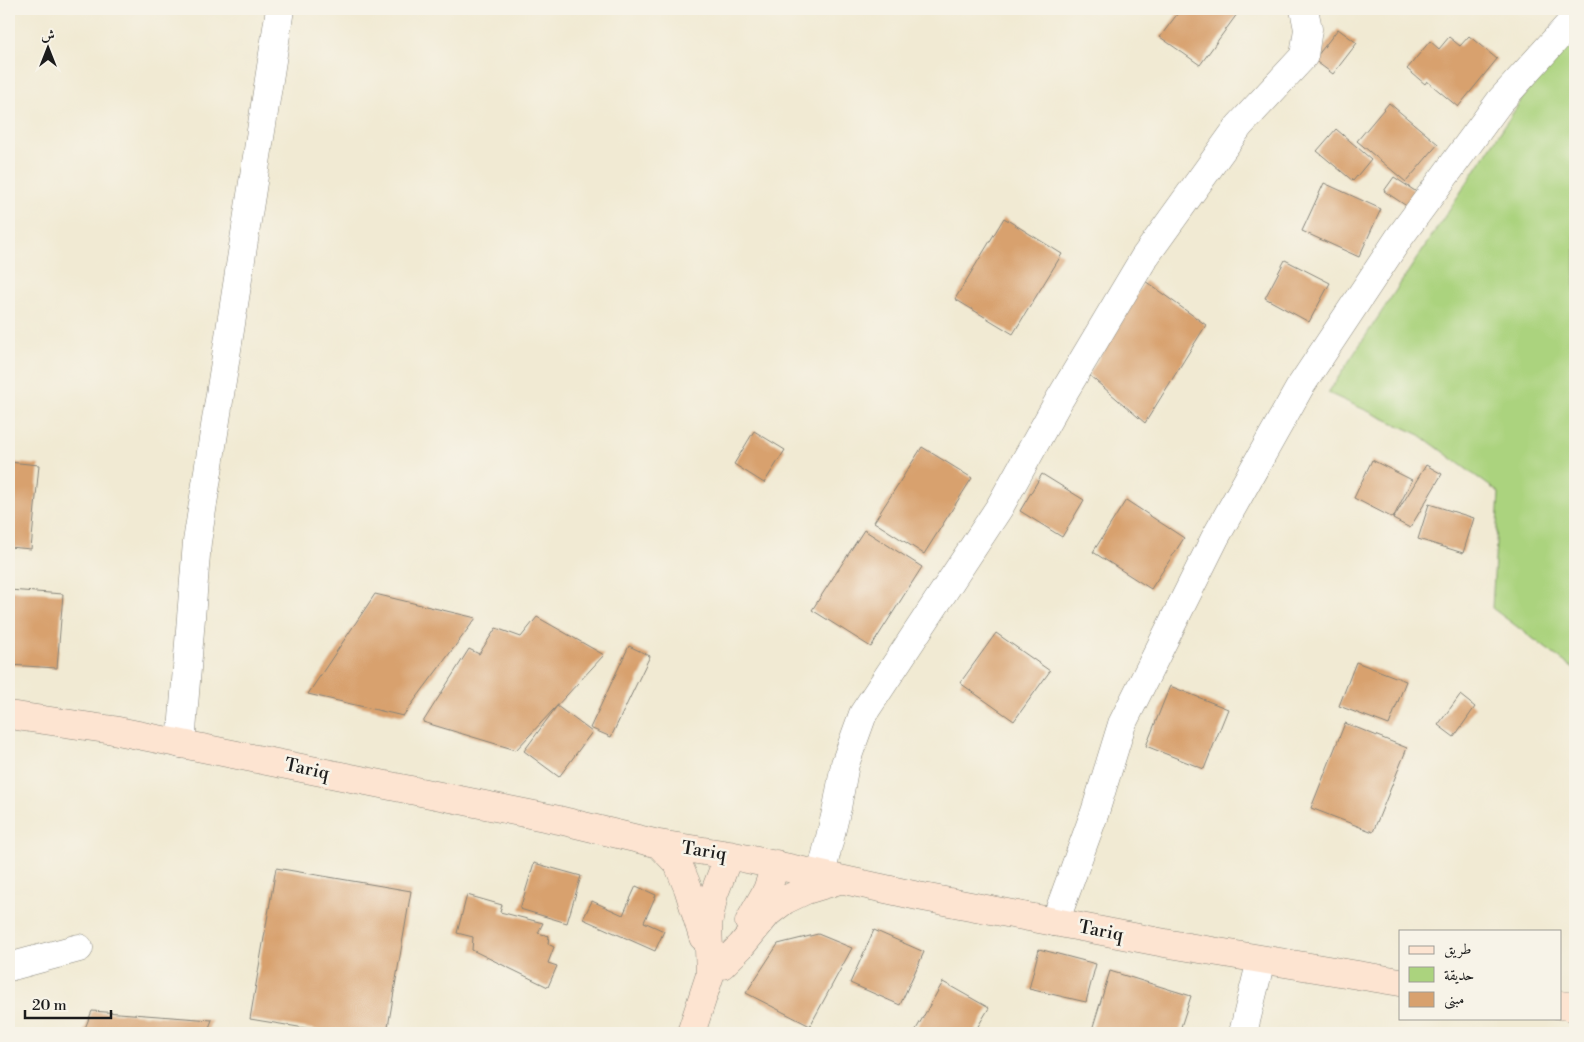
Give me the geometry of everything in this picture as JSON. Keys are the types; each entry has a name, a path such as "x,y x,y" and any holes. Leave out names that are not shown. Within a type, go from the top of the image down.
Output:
{"main road":[{"name":"Tariq","path":"9,715 114,730 559,820 659,844 776,864 1055,922 1261,960 1399,982"},
{"path":"659,844 678,864 688,888 713,965"},
{"path":"691,1033 713,965 708,924 714,894 729,855"},
{"path":"713,965 744,933 767,890 776,864"},
{"path":"713,965 741,946 768,913 785,900 832,877"},
{"path":"1562,1005 1575,1007"}],"street":[{"path":"181,744 197,542 280,9"},
{"path":"832,877 837,808 845,764 863,714 999,508 1058,402 1144,258 1238,126 1304,56 1308,29 1304,9"},
{"path":"1055,922 1095,812 1122,724 1215,538 1300,387 1399,238 1500,101 1575,18"},
{"path":"9,967 78,948"},
{"path":"1243,1033 1261,960"}],"green space":[{"path":"1575,19 1575,670 1492,608 1499,493 1420,435 1328,393"}],"building":[{"path":"1181,9 1240,10 1200,65 1160,37"},
{"path":"1338,29 1357,43 1333,74 1314,60"},
{"path":"1469,36 1497,59 1458,107 1427,81 1425,84 1407,69 1430,41 1439,49 1449,37 1460,46"},
{"path":"1389,103 1438,144 1406,182 1357,141"},
{"path":"1336,129 1371,159 1353,181 1317,151"},
{"path":"1394,177 1418,193 1408,207 1384,191"},
{"path":"1324,183 1381,209 1359,257 1302,231"},
{"path":"1004,218 1062,254 1013,334 955,299"},
{"path":"1285,260 1330,283 1309,322 1265,298"},
{"path":"1145,281 1206,325 1145,423 1089,375"},
{"path":"754,431 785,450 764,483 734,464"},
{"path":"922,447 972,478 924,554 874,522"},
{"path":"1372,460 1412,480 1393,518 1354,498"},
{"path":"9,462 39,465 31,549 9,547"},
{"path":"1426,465 1442,474 1410,528 1393,519"},
{"path":"1042,474 1084,500 1062,537 1020,511"},
{"path":"1126,500 1184,538 1151,589 1093,552"},
{"path":"1429,504 1474,518 1463,553 1418,539"},
{"path":"864,530 922,567 871,647 812,610"},
{"path":"9,590 63,594 57,668 9,665"},
{"path":"375,594 476,618 403,716 308,694"},
{"path":"537,617 604,655 516,750 423,722 469,649 479,654 496,628 521,637"},
{"path":"996,633 1050,671 1014,721 960,683"},
{"path":"629,646 650,656 611,737 590,728"},
{"path":"1356,662 1406,681 1389,725 1339,706"},
{"path":"1170,686 1228,709 1204,769 1146,746"},
{"path":"1460,695 1475,707 1454,737 1438,725"},
{"path":"557,706 592,732 559,777 524,751"},
{"path":"1345,723 1407,748 1373,832 1311,808"},
{"path":"534,863 581,876 567,923 520,909"},
{"path":"276,868 411,891 387,1033 335,1033 250,1019"},
{"path":"636,886 656,895 644,922 664,931 655,951 583,919 592,901 623,915"},
{"path":"467,895 502,905 500,912 543,923 538,933 549,936 548,944 554,947 548,963 557,966 548,987 472,950 473,937 457,933"},
{"path":"874,930 924,952 900,1005 850,983"},
{"path":"818,934 852,948 810,1026 746,993 778,944"},
{"path":"1039,949 1096,964 1086,1002 1029,989"},
{"path":"1110,971 1191,996 1179,1033 1091,1033"},
{"path":"943,982 989,1008 974,1033 914,1033"},
{"path":"92,1011 212,1020 207,1033 83,1033"}]}
